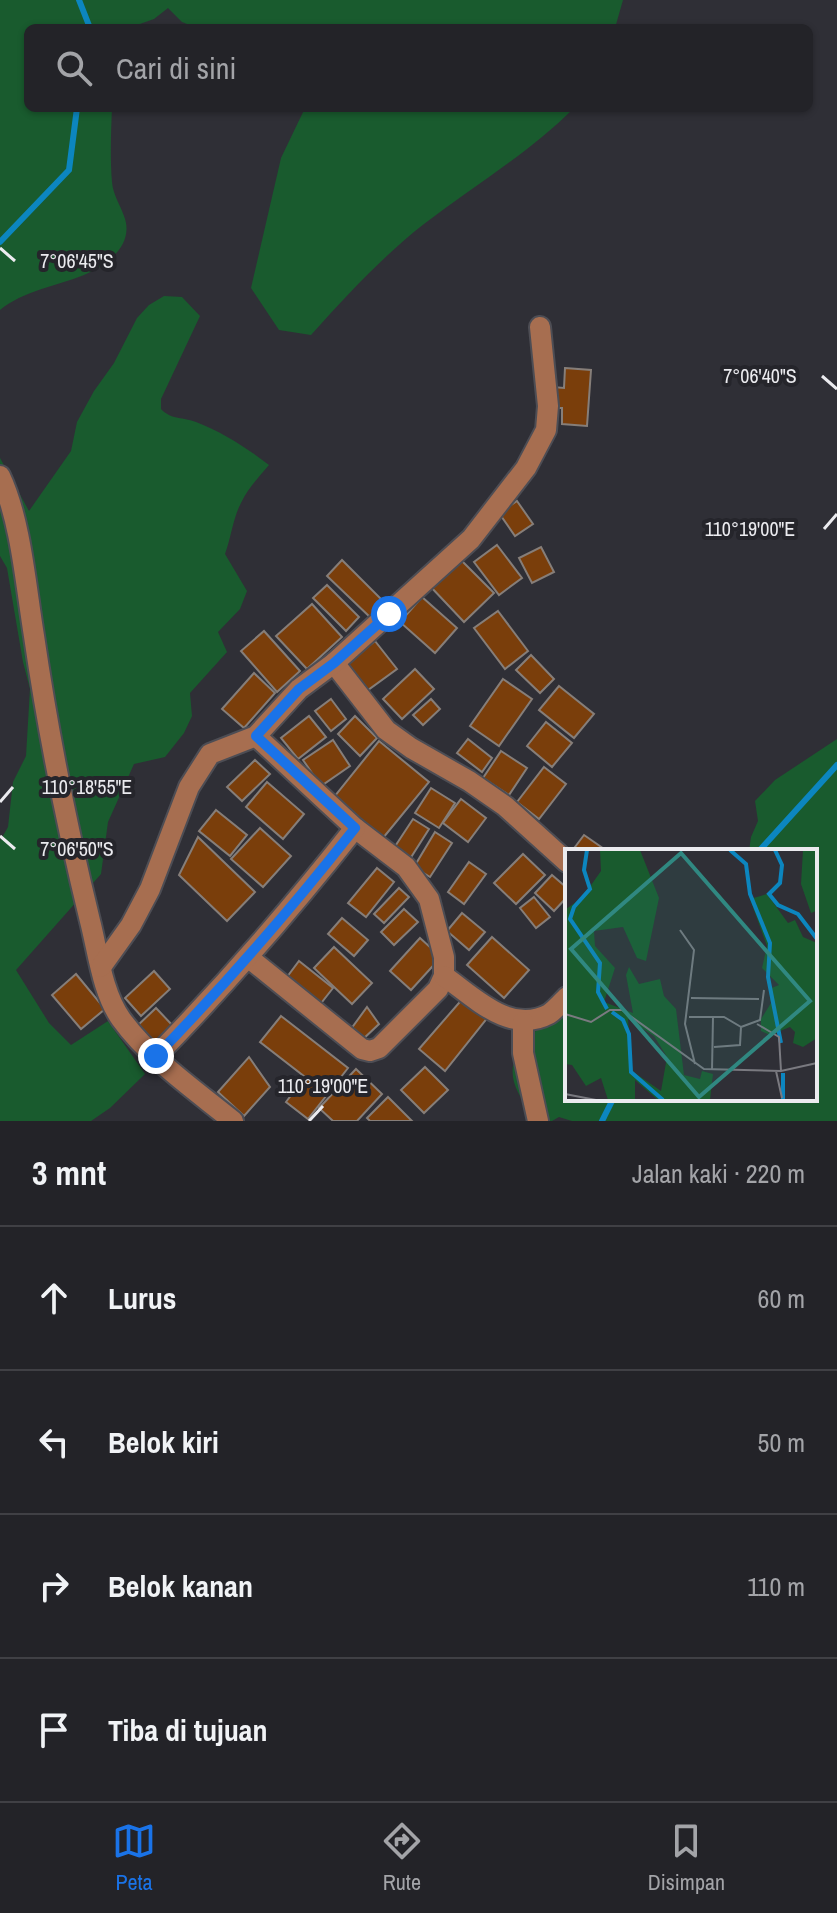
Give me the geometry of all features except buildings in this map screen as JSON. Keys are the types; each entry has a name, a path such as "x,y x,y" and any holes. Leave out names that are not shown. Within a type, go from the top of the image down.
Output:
{"street":[{"path":"101,967 131,925 150,889 189,787 210,754 256,736 299,689 334,663 471,539 526,468 546,430 548,406 540,327"},
{"path":"0,476 22,558 40,676 71,839 101,967 120,1018 156,1056 233,1121"},
{"path":"334,663 386,730 493,798 532,828 565,860"},
{"path":"249,958 362,1049 370,1051 379,1048 438,989 444,976 444,957 429,899 406,867 355,828 256,736"},
{"path":"156,1056 284,918 355,828"},
{"path":"444,976 508,1019 523,1022 549,1014 565,999"},
{"path":"523,1022 523,1053 538,1121"}],"green space":[{"path":"0,0 623,0 616,24 187,24 168,8 154,19 140,24 24,24 24,112 112,112 112,182 124,216 126,236 117,252 93,271 29,293 0,310"},
{"path":"303,112 570,112 520,154 409,236 365,277 311,335 279,330 251,288 281,158"},
{"path":"164,296 182,297 200,316 161,399 161,409 169,415 191,420 215,431 269,465 241,503 225,554 247,591 240,609 218,632 227,652 190,693 192,716 184,733 165,757 134,764 108,822 101,874 16,970 49,1023 71,1045 108,1021 145,1074 110,1108 91,1121 0,1121 0,841 8,827 13,782 26,756 30,689 7,568 0,556 0,458 29,511 71,451 77,422 114,363 137,318 149,305"},
{"path":"837,739 837,1121 572,1121 559,1117 552,1121 536,1121 514,1082 515,1059 536,1030 565,1012 565,1101 817,1101 817,849 749,849 758,821 755,801 775,780"}],"waterway":[{"path":"79,0 88,24"},
{"path":"0,242 69,170 76,112"},
{"path":"761,849 837,765"},
{"path":"602,1121 612,1101"}],"route":[{"path":"156,1056 284,918 355,828 256,736 299,689 334,663 389,614"}]}
